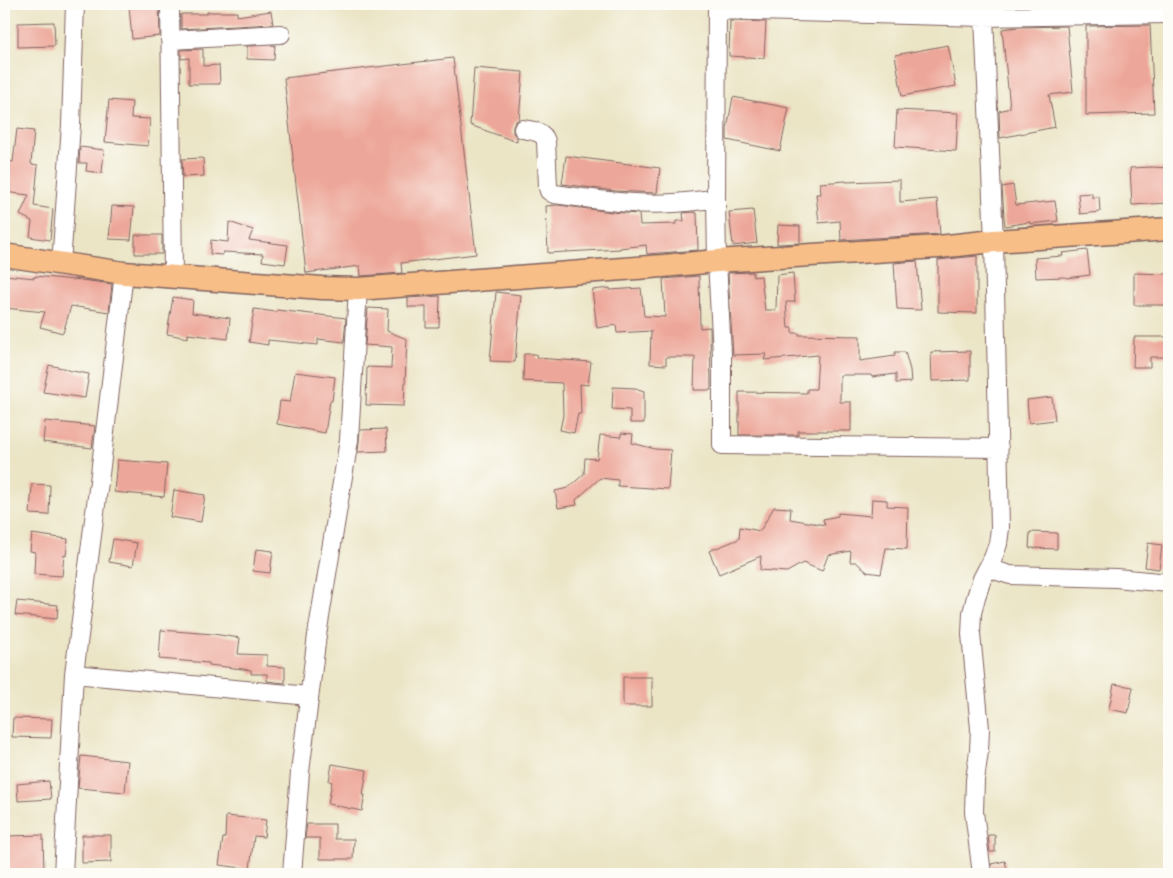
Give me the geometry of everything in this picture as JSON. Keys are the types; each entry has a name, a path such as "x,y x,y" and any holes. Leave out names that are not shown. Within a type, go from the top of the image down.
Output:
{"main road":[{"path":"4,256 124,273 358,289 1169,229"}],"street":[{"path":"61,264 70,125 75,4"},
{"path":"170,4 173,277"},
{"path":"999,448 722,445 722,354 716,198 717,7 984,17 1169,14"},
{"path":"982,874 974,812 980,730 971,634 972,613 982,579 998,544 1000,528 994,241 984,17"},
{"path":"170,40 282,34"},
{"path":"523,129 542,133 545,137 548,187 549,191 554,194 644,203 672,203 716,198"},
{"path":"63,874 74,674 124,273"},
{"path":"292,874 300,772 317,634 349,440 358,289"},
{"path":"988,568 1010,575 1116,578 1169,583"},
{"path":"74,674 309,696"}],"building":[{"path":"159,4 160,36 132,39 129,6"},
{"path":"271,11 273,24 181,29 181,14 237,12 237,16"},
{"path":"730,21 766,22 764,58 729,56"},
{"path":"54,22 55,46 18,47 18,23"},
{"path":"1150,25 1154,113 1086,115 1086,26"},
{"path":"1067,26 1073,92 1049,95 1055,127 1000,138 999,111 1010,108 1002,29"},
{"path":"275,45 274,60 247,59 247,46"},
{"path":"948,45 956,86 902,96 895,55"},
{"path":"203,49 203,66 219,65 220,84 189,84 189,58 181,59 181,50"},
{"path":"453,58 476,254 401,263 402,273 361,276 360,266 306,273 284,78"},
{"path":"474,68 523,72 519,119 513,127 513,133 517,138 517,142 470,125"},
{"path":"733,97 789,108 780,151 727,140 727,129"},
{"path":"109,100 132,102 131,118 150,119 148,146 105,142"},
{"path":"897,110 958,113 956,151 895,147"},
{"path":"17,129 34,131 31,164 38,165 34,206 53,209 50,240 30,237 32,221 20,215 29,195 4,192 8,161 13,162"},
{"path":"80,147 104,150 102,173 86,171 87,163 79,163"},
{"path":"566,156 660,168 657,193 615,191 562,184"},
{"path":"203,158 204,176 183,177 182,159"},
{"path":"1130,168 1169,168 1169,203 1132,205"},
{"path":"900,180 900,202 937,199 940,234 841,240 840,221 819,223 816,194 821,194 820,183"},
{"path":"1013,185 1016,205 1055,201 1058,221 1030,224 1030,222 1005,226 1002,187"},
{"path":"1092,193 1092,198 1099,196 1100,212 1080,214 1078,194"},
{"path":"558,205 639,214 640,225 676,224 676,221 684,221 683,213 697,213 698,250 647,254 646,245 620,249 548,253 546,206"},
{"path":"112,206 134,207 131,240 109,239"},
{"path":"753,210 757,243 733,246 729,212"},
{"path":"229,222 253,230 249,240 288,245 285,264 262,261 263,254 223,252 222,255 210,254 211,240 228,242"},
{"path":"778,225 800,226 800,243 777,244"},
{"path":"135,235 162,235 162,254 135,254"},
{"path":"1087,250 1090,275 1066,278 1036,278 1035,258 1063,256 1062,253"},
{"path":"977,256 977,313 938,312 938,260"},
{"path":"917,261 921,310 897,309 894,263"},
{"path":"753,272 753,277 761,276 765,310 776,310 777,275 793,273 795,302 786,302 788,328 792,328 792,333 799,333 799,335 860,336 860,361 895,356 895,352 905,352 911,382 896,383 896,374 872,377 871,375 840,375 840,402 851,402 851,431 798,431 798,435 739,435 739,392 807,393 807,389 816,389 818,355 764,360 766,354 733,355 728,273"},
{"path":"1134,273 1169,274 1169,305 1134,305"},
{"path":"4,275 74,279 112,284 109,312 71,306 63,333 40,327 45,312 4,308"},
{"path":"699,276 700,328 710,327 711,390 694,390 695,357 666,357 666,365 650,364 651,331 617,333 616,325 597,328 592,290 641,288 644,316 665,317 663,279"},
{"path":"496,292 521,295 515,362 490,361"},
{"path":"440,296 439,327 426,327 426,307 408,307 408,298"},
{"path":"173,297 193,300 192,313 230,318 228,339 188,334 188,338 167,334"},
{"path":"368,308 388,309 387,331 407,339 404,406 366,405 367,367 391,368 392,347 365,345"},
{"path":"254,309 346,318 344,342 318,339 318,345 268,340 268,345 249,342"},
{"path":"1134,337 1169,337 1169,357 1150,357 1150,367 1133,367"},
{"path":"970,351 970,380 932,381 931,352"},
{"path":"524,354 536,354 537,358 591,362 588,385 580,384 581,414 578,414 574,433 560,430 563,415 562,383 523,381"},
{"path":"49,365 89,374 85,398 43,392"},
{"path":"295,372 335,377 325,433 277,424 280,401 290,402"},
{"path":"613,387 635,388 644,391 644,423 630,423 630,410 612,409"},
{"path":"1052,397 1055,420 1029,423 1027,400"},
{"path":"45,421 95,426 92,448 43,442"},
{"path":"386,429 387,451 358,452 360,430"},
{"path":"621,433 633,434 632,443 655,449 671,450 668,489 618,486 618,480 600,478 576,500 577,505 558,508 555,491 568,488 584,474 585,458 597,459 600,435 621,437"},
{"path":"117,460 167,464 164,497 114,492"},
{"path":"32,484 50,485 49,515 30,514"},
{"path":"174,490 205,495 201,522 170,517"},
{"path":"872,499 887,500 887,506 908,507 907,549 886,548 881,574 867,572 856,562 850,562 851,551 828,555 822,571 803,563 787,572 760,570 761,556 719,574 709,551 739,539 740,527 760,531 774,507 791,508 790,519 825,525 823,519 838,516 838,513 871,516"},
{"path":"1030,532 1057,533 1057,549 1029,548"},
{"path":"32,534 68,539 62,576 34,574 35,552 30,551"},
{"path":"113,539 137,543 133,566 109,562"},
{"path":"1148,543 1162,545 1159,569 1145,567"},
{"path":"256,549 273,551 270,573 253,571"},
{"path":"17,601 58,605 57,619 15,615"},
{"path":"161,630 240,638 238,654 267,655 267,666 285,667 285,683 267,681 267,674 251,674 251,670 209,665 209,663 159,659"},
{"path":"623,677 652,677 652,706 623,706"},
{"path":"1114,684 1133,687 1128,713 1109,709"},
{"path":"13,718 52,719 51,738 12,737"},
{"path":"81,756 128,761 125,792 78,788"},
{"path":"332,764 367,770 362,811 328,804 332,782 329,781"},
{"path":"49,781 51,799 18,801 17,784"},
{"path":"226,816 266,820 264,837 254,836 250,869 219,865 223,838 225,838"},
{"path":"307,824 335,824 335,839 354,839 353,859 320,859 320,838 305,838"},
{"path":"43,835 44,874 4,874 4,836"},
{"path":"82,835 111,835 111,862 82,863"},
{"path":"988,835 995,835 995,852 990,852"},
{"path":"1005,861 1008,874 992,874 991,864"}]}
